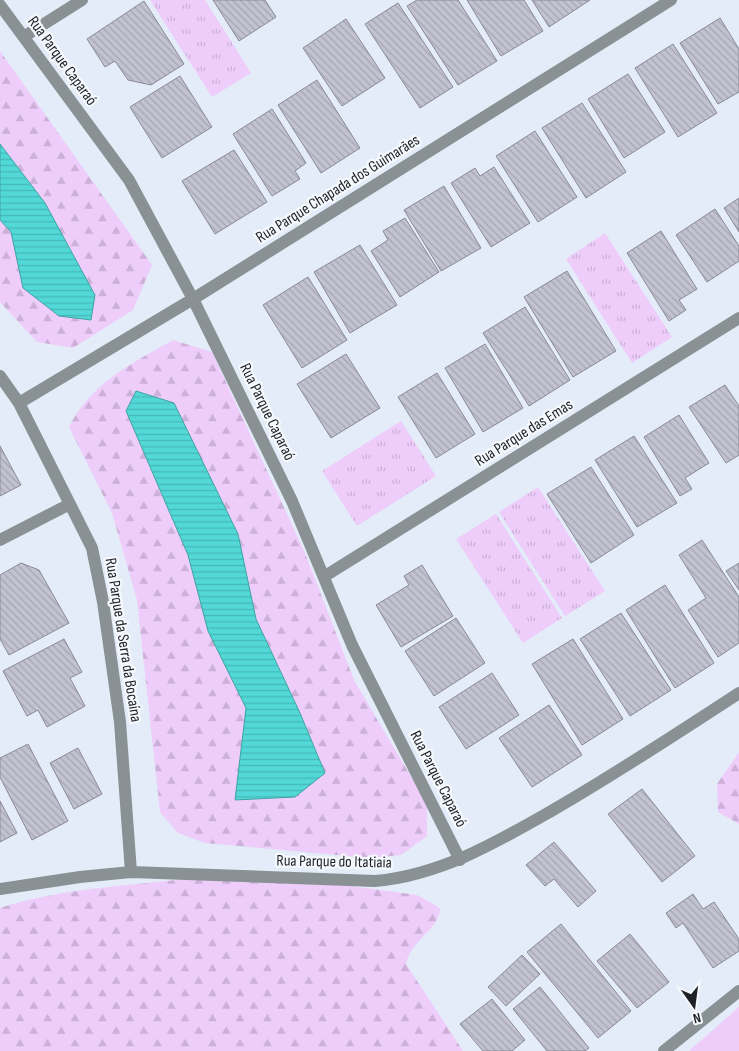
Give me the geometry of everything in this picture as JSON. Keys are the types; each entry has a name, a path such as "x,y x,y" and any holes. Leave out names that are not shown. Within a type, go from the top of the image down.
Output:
{"street":[{"path":"25,36 82,0"},
{"name":"Rua Parque Chapada dos Guimarães","path":"19,403 193,299 671,0"},
{"name":"Rua Parque Caparaó","path":"0,5 25,36 129,180 193,299 292,501 325,576 352,645 460,860"},
{"name":"Rua Parque das Emas","path":"325,576 739,318"},
{"name":"Rua Parque da Serra da Bocaína","path":"0,376 19,403 92,548 103,602 120,722 131,872"},
{"path":"0,540 70,504"},
{"name":"Rua Parque do Itatiaia","path":"0,890 80,877 131,872 376,881 400,879 436,870 502,839 625,768 739,693"},
{"path":"664,1051 739,991"}],"green space":[{"path":"150,0 205,0 251,73 212,97"},
{"path":"0,51 152,265 133,310 73,348 37,342 0,302 0,220 11,232 23,288 90,320 95,295 45,203 0,144"},
{"path":"605,233 672,337 632,363 566,259"},
{"path":"173,340 212,352 305,553 354,680 427,804 427,836 401,855 371,858 205,843 178,833 160,812 137,600 112,513 69,427 78,411 101,386 128,366","holes":["126,411 238,534 256,619 300,713 325,773 235,799 246,708 208,631 188,555"]},
{"path":"401,421 436,476 357,526 322,471"},
{"path":"538,487 605,591 565,616 499,512"},
{"path":"496,514 562,618 523,643 456,539"},
{"path":"739,752 739,824 718,812 717,784"},
{"path":"185,879 343,885 417,895 440,908 435,923 413,948 406,964 463,1051 0,1051 0,908 68,892"},
{"path":"739,1007 739,1051 689,1051"}],"water":[{"path":"0,144 45,203 95,295 91,320 59,316 23,288 11,232 0,220"},
{"path":"136,391 174,403 238,534 256,619 300,713 325,773 295,797 235,800 246,708 208,631 188,555 126,411"}],"building":[{"path":"213,0 265,0 276,17 239,41"},
{"path":"417,0 458,0 497,61 458,85 407,6"},
{"path":"467,0 524,0 543,31 501,56"},
{"path":"532,0 590,0 549,27"},
{"path":"144,1 184,64 151,85 128,80 115,61 105,67 87,39"},
{"path":"398,3 453,87 420,108 365,24"},
{"path":"720,18 739,49 739,92 718,104 680,43"},
{"path":"346,19 385,78 342,106 303,48"},
{"path":"673,44 717,113 678,137 635,68"},
{"path":"628,74 665,132 624,158 588,99"},
{"path":"180,76 212,127 162,158 130,107"},
{"path":"317,80 360,148 321,173 278,105"},
{"path":"582,103 626,172 586,198 542,128"},
{"path":"272,109 306,163 295,171 300,179 272,196 233,134"},
{"path":"535,131 577,197 538,222 496,156"},
{"path":"234,150 267,202 215,234 182,181"},
{"path":"494,167 530,223 491,247 451,183 475,168 480,176"},
{"path":"444,186 481,248 441,271 404,210"},
{"path":"739,198 739,232 724,208"},
{"path":"715,209 739,246 739,261 707,282 676,235"},
{"path":"405,218 439,272 400,297 371,251 388,240 383,231"},
{"path":"661,231 697,289 679,300 686,310 669,321 627,253"},
{"path":"360,245 397,305 350,333 314,272"},
{"path":"567,271 616,351 573,377 524,297"},
{"path":"308,277 347,340 302,368 263,305"},
{"path":"525,307 570,380 529,406 483,333"},
{"path":"485,344 523,408 483,432 445,368"},
{"path":"346,354 380,408 331,438 297,384"},
{"path":"437,373 475,434 436,458 398,397"},
{"path":"725,385 739,406 739,455 726,463 689,407"},
{"path":"679,415 709,463 685,478 692,489 680,496 644,437"},
{"path":"634,436 677,503 637,527 595,460"},
{"path":"0,446 21,485 0,496"},
{"path":"591,467 634,535 591,563 547,494"},
{"path":"702,540 739,597 739,643 718,657 688,610 706,598 679,555"},
{"path":"21,563 39,570 69,623 9,655 0,639 0,575"},
{"path":"739,563 739,590 726,571"},
{"path":"422,565 453,616 401,647 376,605 409,585 404,576"},
{"path":"665,585 714,663 675,688 626,610"},
{"path":"621,613 671,690 630,716 580,639"},
{"path":"456,618 485,663 434,696 405,651"},
{"path":"64,639 82,672 70,678 85,706 47,727 38,710 27,716 3,671"},
{"path":"573,639 623,719 582,745 532,664"},
{"path":"492,673 519,715 466,749 439,707"},
{"path":"549,705 582,755 532,787 499,738"},
{"path":"28,744 68,821 32,840 0,777 0,758"},
{"path":"78,748 102,794 74,809 50,763"},
{"path":"642,789 695,856 662,882 608,814"},
{"path":"0,801 17,833 0,842"},
{"path":"554,842 596,891 578,907 554,879 545,886 526,865"},
{"path":"693,894 703,909 714,902 739,939 739,951 713,968 683,923 676,928 666,913"},
{"path":"561,924 631,1011 598,1038 527,952"},
{"path":"630,934 669,982 637,1008 597,961"},
{"path":"522,955 540,974 506,1006 488,987"},
{"path":"540,987 589,1048 585,1051 547,1051 513,1009"},
{"path":"492,999 525,1040 512,1051 483,1051 460,1024"}]}
